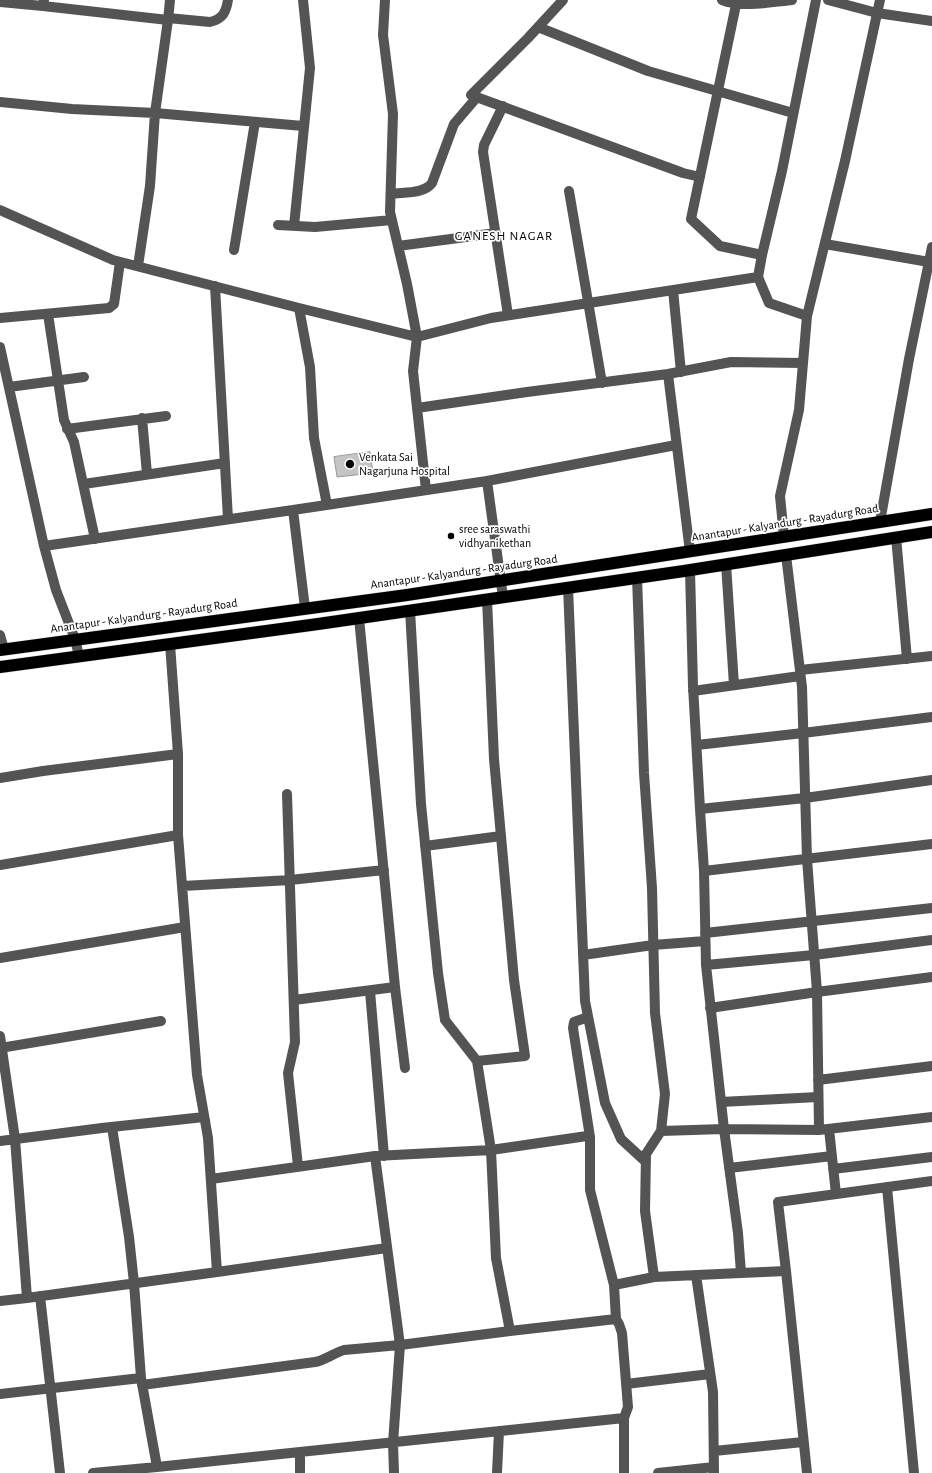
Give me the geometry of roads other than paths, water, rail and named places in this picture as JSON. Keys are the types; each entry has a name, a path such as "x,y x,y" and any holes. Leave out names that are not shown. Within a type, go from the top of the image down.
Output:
{"highway":[{"name":"Anantapur - Kalyandurg - Rayadurg Road","path":"2,649 501,581 932,514"},
{"path":"0,667 359,618 690,570 932,532"}],"street":[{"path":"138,266 150,186 155,113 170,0"},
{"path":"0,2 43,3 168,19 210,22 216,20 224,14 228,0"},
{"path":"294,226 310,68 303,0"},
{"path":"385,0 384,35 393,114 390,212 407,284 416,337 413,371 426,490"},
{"path":"563,0 538,28 471,95 676,170 700,177"},
{"path":"722,0 728,3 737,2 757,4 792,0"},
{"path":"808,316 769,303 758,277 782,171 816,0"},
{"path":"828,0 878,12 932,21"},
{"path":"784,537 780,496 799,410 808,316 845,160 880,0"},
{"path":"737,2 690,220 720,246 762,255"},
{"path":"538,28 648,71 794,113"},
{"path":"391,194 420,190 429,186 432,182 454,124 477,97"},
{"path":"0,102 72,109 155,113 303,126"},
{"path":"503,106 484,145 483,152 508,316"},
{"path":"234,250 254,122"},
{"path":"569,191 602,383"},
{"path":"0,210 120,262 416,337 491,318 758,277"},
{"path":"278,225 315,227 392,220"},
{"path":"398,246 496,233"},
{"path":"825,244 929,262"},
{"path":"880,522 909,359 932,247"},
{"path":"0,318 109,308 114,304 120,262"},
{"path":"215,286 228,520"},
{"path":"673,290 681,372"},
{"path":"299,308 310,367 314,438 327,505"},
{"path":"48,314 64,420 74,442 95,538"},
{"path":"0,346 44,546 56,590 75,639 79,656"},
{"path":"417,408 668,374 731,362 803,363"},
{"path":"668,374 690,552"},
{"path":"9,386 84,377"},
{"path":"67,429 166,416"},
{"path":"142,418 148,474"},
{"path":"44,546 488,481 676,445"},
{"path":"84,484 225,463"},
{"path":"488,481 502,597"},
{"path":"293,510 305,608"},
{"path":"896,537 907,659"},
{"path":"786,555 800,673 807,859 817,992 818,1097 824,1129 832,1156 836,1194"},
{"path":"726,564 734,685"},
{"path":"690,570 693,691 704,871 706,965 724,1129 738,1233 741,1273"},
{"path":"637,577 644,773 652,888 655,1013 665,1094 661,1131 646,1154 645,1211 654,1277"},
{"path":"568,587 585,1001 605,1103 621,1139 646,1162"},
{"path":"477,1061 525,1056 514,980 494,759 487,599"},
{"path":"410,610 421,804 438,973 445,1020 477,1061 491,1150 496,1258 510,1331"},
{"path":"359,618 395,988 405,1068"},
{"path":"0,635 2,649"},
{"path":"170,644 178,754 178,835 197,1074 208,1138 217,1272"},
{"path":"693,691 800,673 932,656"},
{"path":"697,745 932,717"},
{"path":"0,778 178,754"},
{"path":"700,809 805,798 932,780"},
{"path":"287,794 295,1042 288,1073 298,1166"},
{"path":"0,865 178,835"},
{"path":"425,846 501,836"},
{"path":"704,871 932,844"},
{"path":"183,886 290,880 384,870"},
{"path":"583,955 811,921 932,908"},
{"path":"0,958 185,927"},
{"path":"706,965 814,955 932,940"},
{"path":"710,1008 932,977"},
{"path":"294,1000 395,988"},
{"path":"370,990 379,1156 387,1248 400,1345 393,1443 394,1473"},
{"path":"588,1017 574,1022 573,1028 590,1137 590,1190 614,1285 616,1319 622,1333 628,1407 624,1418 624,1473"},
{"path":"1,1048 161,1021"},
{"path":"0,1036 15,1139 27,1298"},
{"path":"818,1080 932,1066"},
{"path":"721,1102 818,1097"},
{"path":"0,1141 204,1117"},
{"path":"661,1131 724,1129 824,1129 932,1117"},
{"path":"112,1127 129,1237 141,1381 157,1467"},
{"path":"211,1179 379,1156 491,1150 587,1136 590,1137"},
{"path":"729,1168 832,1156"},
{"path":"833,1169 932,1156"},
{"path":"807,1473 778,1202 932,1181"},
{"path":"887,1187 914,1473"},
{"path":"0,1301 387,1248"},
{"path":"614,1285 654,1277 786,1271"},
{"path":"658,1473 714,1470 713,1392 696,1275"},
{"path":"40,1296 60,1473"},
{"path":"0,1394 141,1381 315,1362 324,1360 344,1350 400,1345 616,1319"},
{"path":"626,1384 710,1374"},
{"path":"90,1473 157,1467 191,1468 300,1452 624,1418"},
{"path":"497,1473 499,1431"},
{"path":"714,1451 803,1442"},
{"path":"300,1452 300,1473"}],"place":[{"name":"Venkata Sai Nagarjuna Hospital","path":"350,464"},
{"name":"sree saraswathi vidhyanikethan","path":"451,536"}],"district":[{"name":"GANESH NAGAR","path":"504,236"}]}
